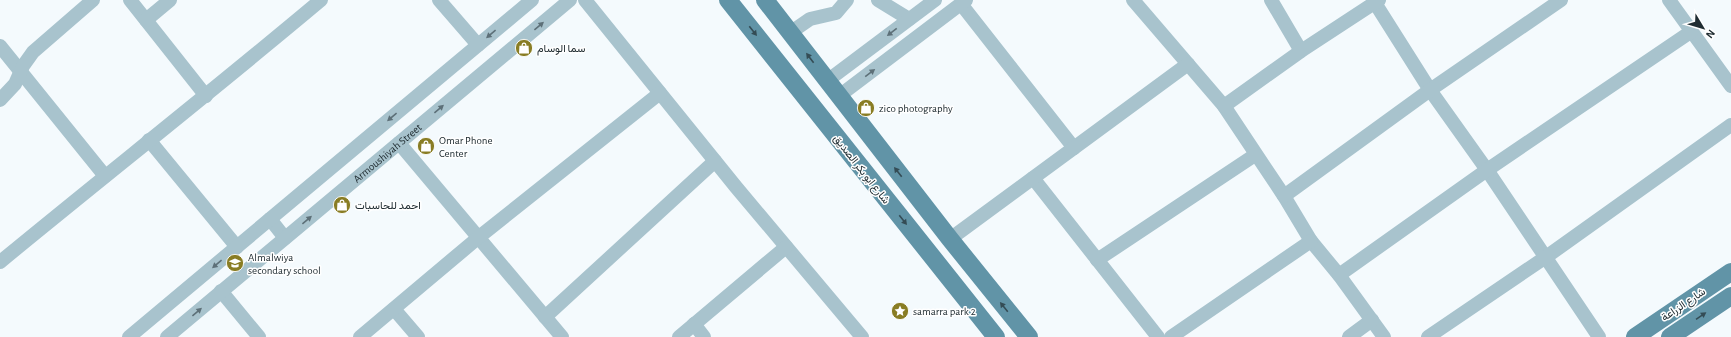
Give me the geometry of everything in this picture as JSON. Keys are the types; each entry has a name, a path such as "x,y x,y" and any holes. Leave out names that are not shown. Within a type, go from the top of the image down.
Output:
{"main road":[{"name":"شارع ابو بكر الصديق","path":"728,0 996,337"},
{"path":"765,0 950,239 1029,337"},
{"name":"شارع الزراعة","path":"1635,337 1731,272"},
{"name":"شارع الزراعة","path":"1670,337 1731,296"}],"street":[{"path":"0,100 11,90 20,72 33,52 93,0"},
{"path":"130,0 206,96"},
{"path":"146,20 170,0"},
{"path":"0,262 149,140 206,96 321,0"},
{"path":"439,0 478,45"},
{"path":"129,337 532,0"},
{"name":"Armoushiyah Street","path":"167,337 570,0"},
{"path":"585,0 715,161 862,337"},
{"path":"791,34 810,19 836,13 847,0"},
{"path":"878,0 909,19"},
{"path":"827,81 935,0"},
{"path":"1134,0 1224,106 1255,155 1284,196 1311,241 1384,337"},
{"path":"1271,0 1301,51"},
{"path":"1284,196 1430,90 1561,0"},
{"path":"1669,0 1728,76"},
{"path":"839,96 963,2 1074,148"},
{"path":"1224,106 1301,51 1377,2 1430,90 1487,170 1599,337"},
{"path":"1338,275 1487,170 1692,31"},
{"path":"0,46 106,176"},
{"path":"950,239 1188,64"},
{"path":"360,337 478,237 660,93"},
{"path":"1428,337 1546,257 1731,125"},
{"path":"149,140 237,247"},
{"path":"399,143 562,337"},
{"path":"1097,260 1255,155"},
{"path":"545,317 715,161"},
{"path":"1033,178 1158,337"},
{"path":"270,219 285,238"},
{"path":"1171,337 1311,241"},
{"path":"679,337 786,247"},
{"path":"221,292 259,337"},
{"path":"394,309 418,337"},
{"path":"1350,337 1372,320"},
{"path":"694,324 704,337"}],"place":[{"name":"سما الوسام","path":"524,48"},
{"name":"zico photography","path":"866,108"},
{"name":"Omar Phone Center","path":"426,146"},
{"name":"احمد للحاسبات","path":"342,205"},
{"name":"Almalwiya secondary school","path":"235,263"},
{"name":"samarra park 2","path":"900,311"}]}
